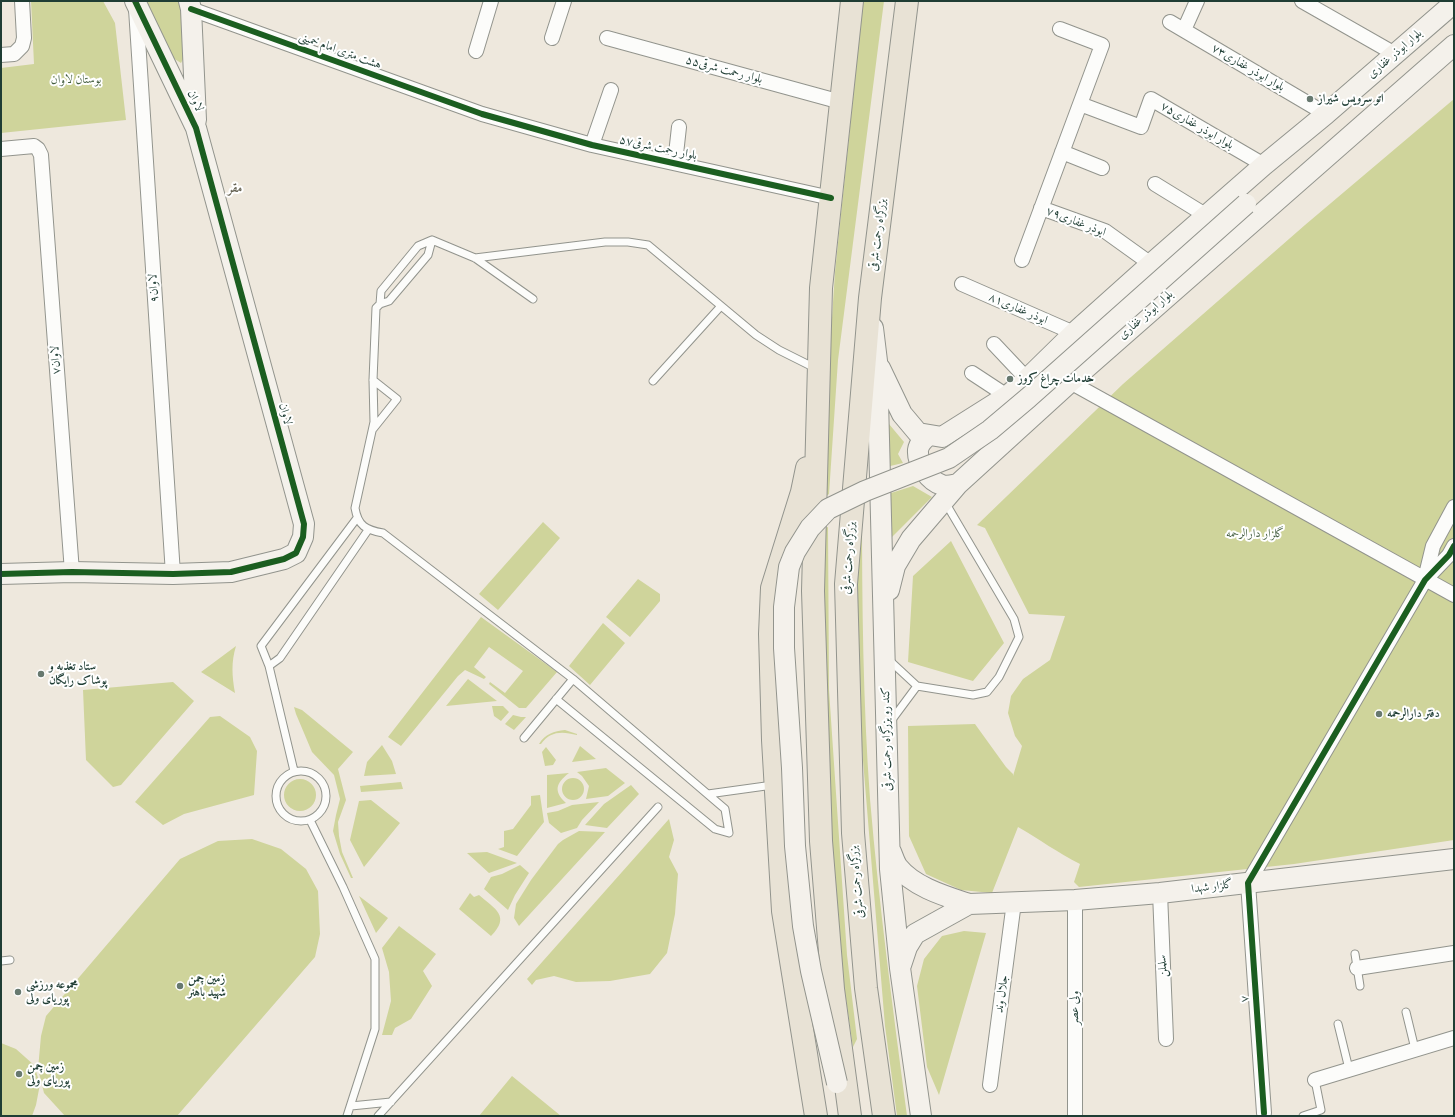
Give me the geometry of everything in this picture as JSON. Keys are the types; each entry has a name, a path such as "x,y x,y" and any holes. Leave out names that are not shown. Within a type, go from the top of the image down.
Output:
{"highway":[{"path":"850,1116 833,989 822,841 813,591 821,288 852,1"},
{"name":"بزرگراه رحمت شرقی","path":"884,1116 866,988 853,833 846,584 870,298 907,1"},
{"path":"816,1116 783,911 770,634 772,588 802,492 817,428"}],"main road":[{"name":"لاوان","path":"1,574 72,572 173,574 231,572 284,559 296,553 303,537 304,524 196,128 135,2"},
{"name":"بلوار ابوذر غفاری","path":"929,435 942,437 1007,396 1151,264 1261,167 1326,114 1395,54 1448,4"},
{"path":"190,5 196,128"},
{"name":"بلوار ابوذر غفاری","path":"884,617 895,566 911,539 958,484 1070,382 1454,45"},
{"path":"846,1116 811,971 803,926 795,846 792,768 784,648 784,607 789,567 795,552 810,528 828,509 865,491 949,458 990,430 1246,204 1261,167"},
{"path":"870,298 877,360 902,414 918,432 929,435"},
{"name":"کند رو بزرگراه رحمت شرقی","path":"877,360 890,869 900,968 922,1116"},
{"path":"929,435 922,440 918,449 923,468 929,478 942,485 958,484"},
{"name":"گلزار شهدا","path":"889,847 897,866 918,884 969,904 1075,900 1160,893 1454,859"},
{"name":"گلزار شهدا","path":"900,968 907,947 915,934 969,904"}],"street":[{"path":"1,55 14,54 22,46 24,38 22,1"},
{"path":"476,51 491,1"},
{"path":"552,38 564,1"},
{"path":"1184,30 1197,1"},
{"path":"1302,1 1395,54"},
{"name":"۹لاوان","path":"135,2 173,574"},
{"name":"هشت متری امام خمینی","path":"190,5 482,114"},
{"name":"بلوار ابوذر غفاری۷۳","path":"1170,22 1326,114"},
{"path":"1022,260 1102,45 1060,29"},
{"name":"بلوار رحمت شرقی۵۵","path":"607,38 841,102"},
{"path":"592,145 611,90"},
{"name":"بلوار ابوذر غفاری۷۵","path":"1080,104 1141,127 1151,99 1261,167"},
{"name":"۵۷بلوار رحمت شرقی","path":"482,114 592,145 831,198"},
{"path":"675,163 679,127"},
{"name":"۷لاوان","path":"1,149 34,146 38,149 41,155 72,572"},
{"path":"1062,152 1102,168"},
{"path":"1155,184 1207,216"},
{"name":"۷۹ابوذر غفاری","path":"1041,208 1105,231 1151,264"},
{"name":"۸۱ابوذر غفاری","path":"962,284 1074,333"},
{"path":"994,344 1027,379"},
{"path":"972,373 1007,396"},
{"path":"1070,382 1454,595"},
{"path":"1425,580 1433,546 1454,507"},
{"path":"1248,883 1425,580 1449,555 1454,546"},
{"name":"۷","path":"1248,883 1264,1113"},
{"name":"سلملن","path":"1160,893 1166,1039"},
{"name":"ولی عصر","path":"1075,900 1075,1116"},
{"name":"جلال وند","path":"990,1085 1014,902"},
{"path":"1357,968 1454,953"},
{"path":"1316,1080 1454,1038"}],"lane":[{"path":"432,240 428,255 389,301 380,304 376,308 373,380 374,422 355,508 356,518 368,530 383,533 573,679 725,810 729,833 715,829 556,699"},
{"path":"380,304 381,292 418,246 432,240 476,258 533,299"},
{"path":"476,258 605,242 628,242 648,245 756,335 779,350 819,370"},
{"path":"653,381 721,306"},
{"path":"372,431 397,399 373,380"},
{"path":"885,656 917,686 973,695 987,692 999,677 1019,637 1014,619 944,500"},
{"path":"294,771 269,666 261,646 356,518"},
{"path":"269,666 280,658 368,530"},
{"path":"524,738 573,679"},
{"path":"886,727 917,686"},
{"path":"303,770 311,772 324,784 326,802 323,810 310,820 302,822 294,821 286,817 280,811 277,804 275,796 276,788 286,775 294,771 303,770"},
{"path":"708,794 776,785"},
{"path":"378,1116 658,806"},
{"path":"310,820 343,887 375,959 375,1029 347,1116"},
{"path":"1355,954 1360,986"},
{"path":"1,961 10,960"},
{"path":"1406,1012 1415,1049"},
{"path":"1338,1024 1350,1069"},
{"path":"1303,1116 1321,1110 1316,1080"},
{"path":"351,1106 391,1102"}],"green space":[{"name":"بوستان لاوان","path":"31,1 103,1 115,23 126,120 1,133 1,68 34,64"},
{"path":"143,1 179,1 182,20 184,57 181,63 173,58"},
{"path":"863,1 884,1 838,360 829,494 820,501 835,272"},
{"name":"گلزار دارالرحمه","path":"1454,99 1454,840 1294,864 1079,887 1074,882 1080,864 1018,827 992,893 961,890 926,874 909,836 908,726 975,724 1013,776 1022,746 1015,736 1008,713 1011,696 1023,679 1050,660 1065,616 1029,614 985,528 977,525 1123,384 1305,225"},
{"path":"889,424 904,442 898,454 903,463 886,467"},
{"path":"913,486 932,497 888,541 888,494"},
{"path":"862,507 863,653 870,799 882,918 907,1116 897,1116 885,1026 859,712 856,545"},
{"path":"543,522 560,538 498,610 479,594"},
{"path":"828,527 829,690 847,955 857,1039 853,1047 837,938 820,658 821,529"},
{"path":"951,541 1004,643 973,681 908,662 913,576"},
{"path":"638,579 660,594 660,601 630,637 606,617"},
{"path":"481,617 557,672 526,708 519,708 489,684 490,682 505,693 523,671 489,647 474,667 486,677 484,679 465,670 458,676 401,746 388,737"},
{"path":"603,623 625,643 590,685 569,666"},
{"path":"236,646 232,669 235,693 201,672"},
{"path":"468,679 497,701 446,706"},
{"path":"173,682 194,701 121,785 113,787 86,760 83,690"},
{"path":"492,706 503,706 509,712 501,721 494,716"},
{"path":"294,707 302,710 353,752 338,769 346,800 338,822 342,852 353,878 351,878 340,854 333,831 340,799 334,775 312,752"},
{"path":"513,715 526,717 514,730 505,724"},
{"path":"220,716 250,737 257,751 254,795 184,814 163,825 135,802 210,717"},
{"path":"565,730 577,735 566,733 552,734 541,744 539,744 550,734"},
{"path":"382,745 392,761 396,774 364,776 367,762"},
{"path":"580,746 596,759 572,762"},
{"path":"546,747 556,760 553,765 545,766 542,752"},
{"path":"606,768 625,783 608,796 586,799 589,786 577,772"},
{"path":"569,773 561,780 558,787 559,795 566,803 547,808 547,775"},
{"path":"573,778 581,781 584,789 581,797 573,800 565,797 562,789 565,781"},
{"path":"297,779 303,779 312,783 316,795 312,807 303,811 297,811 288,807 284,798 284,792 288,783"},
{"path":"401,782 403,789 361,792 360,786"},
{"path":"631,785 639,794 607,828 585,825 604,804"},
{"path":"540,795 544,822 517,856 498,849 504,847 504,831 513,829 531,805 531,796"},
{"path":"371,800 400,823 364,867 350,840 359,801"},
{"path":"599,802 582,820 577,828 561,833 549,823 547,813 558,811 572,805"},
{"path":"669,819 674,840 669,857 678,874 675,914 667,953 650,974 610,981 576,982 554,976 536,980 532,985 527,979"},
{"path":"579,831 605,832 519,926 514,918 516,904 531,880 558,844"},
{"name":"زمین چمن شهید باهنر","path":"252,839 281,849 306,869 318,891 320,934 315,957 177,1116 65,1116 44,1093 38,1069 41,1036 46,1016 180,859 218,841"},
{"path":"487,852 517,863 489,873 467,853"},
{"path":"520,865 529,873 515,895 508,910 484,889 491,877 502,874"},
{"path":"470,893 474,897 479,895 498,913 500,923 491,936 459,909"},
{"path":"359,896 388,918 376,933"},
{"path":"399,926 436,954 423,971 432,986 411,1019 395,1028 392,1035 382,1035 391,1001 389,972 382,948"},
{"path":"964,931 986,933 939,1095 927,1067 917,986 924,959 942,936"},
{"name":"زمین چمن پوریای ولی","path":"1,1043 16,1049 34,1065 40,1084 36,1105 32,1116 1,1116"},
{"path":"512,1076 561,1116 479,1116"}],"cycle path":[{"path":"1,574 72,572 173,574 231,572 284,559 296,553 303,537 304,524 196,128 135,1"},
{"path":"191,9 482,114 592,145 831,198"},
{"path":"1264,1113 1248,883 1425,580 1449,555 1454,546"}],"place":[{"name":"اتو سرویس شیراز","path":"1310,99"},
{"name":"خدمات چراغ کروز","path":"1010,379"},
{"name":"ستاد تغذیه و پوشاک رایگان","path":"41,674"},
{"name":"دفتر دارالرحمه","path":"1379,714"},
{"name":"زمین چمن شهید باهنر","path":"180,986"},
{"name":"مجموعه ورزشی پوریای ولی","path":"18,992"},
{"name":"زمین چمن پوریای ولی","path":"19,1074"}],"district":[{"name":"مقر","path":"235,189"}]}
